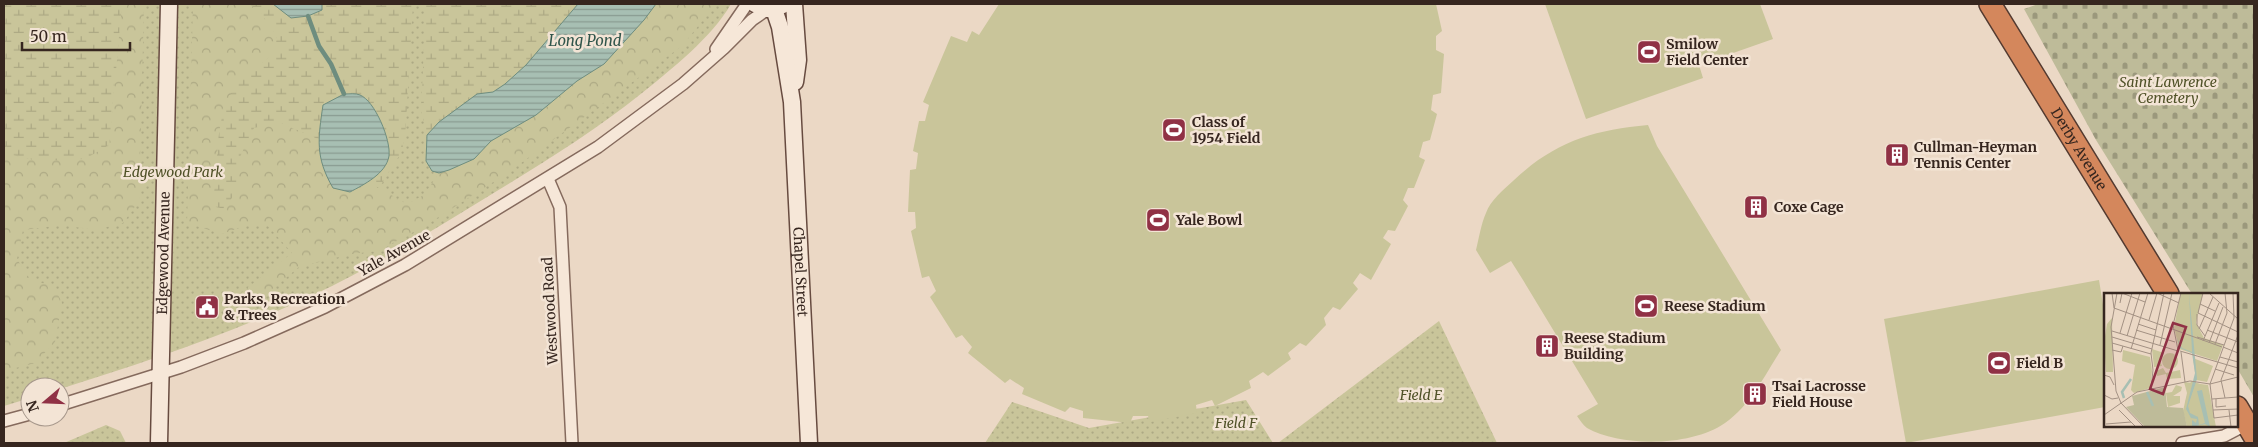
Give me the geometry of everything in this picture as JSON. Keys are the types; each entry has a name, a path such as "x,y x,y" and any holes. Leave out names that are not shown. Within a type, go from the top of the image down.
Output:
{"highway":[{"name":"Derby Avenue","path":"1990,4 2167,293"}],"street":[{"name":"Edgewood Avenue","path":"159,443 169,4"},
{"name":"Yale Avenue","path":"708,62 747,4"},
{"name":"Chapel Street","path":"792,102 798,60 794,4"},
{"name":"Yale Avenue","path":"70,402 160,374 244,343 361,289 405,265 598,147 683,84 752,20 771,6"},
{"name":"Chapel Street","path":"771,6 780,26 792,102 809,443"},
{"name":"Westwood Road","path":"548,179 560,207 572,443"},
{"path":"4,421 20,417"},
{"path":"2182,443 2224,436 2246,422"}],"green space":[{"name":"Edgewood Park","path":"4,4 731,4 713,28 691,52 624,107 531,170 380,260 334,285 280,310 156,358 70,386 70,377 20,377 20,401 4,406"},
{"path":"4,4 122,4 109,145 85,159 38,161 4,153"},
{"path":"122,4 144,4 139,201 123,223 95,230 62,225 23,230 17,259 30,280 54,286 62,303 55,342 35,363 4,371 4,153 38,161 109,146"},
{"path":"193,4 249,4 261,13 277,36 274,54 254,69 279,122 318,139 323,171 350,192 368,182 407,204 424,195 439,173 474,159 491,141 536,115 577,81 604,64 656,4 716,4 682,46 506,174 423,227 378,251 351,254 299,267 252,306 241,293 292,253 268,226 244,226 222,234 187,223"},
{"path":"249,4 273,4 274,6 321,10 322,4 413,4 405,138 401,153 379,188 368,182 382,169 323,105 318,139 279,122 254,128 238,161 236,191 225,209 216,207 213,200 218,139 224,110 238,84 274,54 277,36 261,13"},
{"path":"426,4 578,4 526,65 505,84 493,92 477,94 439,122 427,135 421,110"},
{"name":"Yale Bowl","path":"999,4 1436,4 1442,31 1436,36 1436,50 1444,54 1441,93 1433,95 1431,110 1437,114 1430,140 1423,142 1419,157 1425,160 1414,188 1408,188 1403,200 1408,206 1395,231 1388,230 1383,238 1391,244 1371,280 1360,273 1353,283 1358,289 1340,310 1333,307 1324,318 1326,325 1306,346 1300,343 1288,353 1291,359 1268,376 1263,372 1249,381 1251,388 1215,406 1212,400 1196,405 1197,413 1150,422 1148,416 1133,416 1130,423 1083,418 1083,411 1070,407 1065,412 1022,394 1024,388 1010,379 1005,383 968,353 972,347 962,335 956,338 930,297 936,291 929,276 922,278 911,231 916,228 915,212 908,212 910,170 916,169 918,153 913,151 919,121 925,121 929,105 923,102 951,36 967,42 972,31 979,35"},
{"name":"Smilow Field Center","path":"1545,4 1760,4 1773,39 1699,65 1703,78 1586,119"},
{"name":"Saint Lawrence Cemetery","path":"2038,4 2254,4 2254,397 2238,370 2238,293 2191,293 2096,140 2024,9"},
{"name":"Reese Stadium","path":"1648,125 1657,146 1781,350 1749,399 1725,423 1711,431 1694,437 1656,442 1618,439 1601,434 1584,425 1577,416 1598,404 1523,280 1511,261 1490,273 1476,250 1483,222 1491,204 1502,191 1544,156 1575,140 1609,130"},
{"name":"Field B","path":"2099,280 2104,311 2104,407 1906,443 1884,319"},
{"name":"Field E","path":"1439,321 1497,443 1278,443"},
{"name":"Field F","path":"1246,400 1273,443 985,443 1012,402 1089,428"},
{"path":"106,425 120,431 126,443 64,443"}],"water":[{"path":"273,4 322,4 322,10 308,16 291,18"},
{"name":"Long Pond","path":"578,4 656,4 604,64 577,81 536,115 491,141 474,159 439,173 432,171 426,161 427,135 439,122 477,94 493,92 505,84 526,65"},
{"path":"344,94 360,95 371,105 385,131 389,149 387,162 379,173 350,192 333,188 323,167 319,148 323,105"}],"waterway":[{"path":"308,16 319,46 331,64 344,94"}],"place":[{"name":"Smilow Field Center","path":"1649,52"},
{"name":"Class of 1954 Field","path":"1174,130"},
{"name":"Cullman-Heyman Tennis Center","path":"1897,155"},
{"name":"Coxe Cage","path":"1756,207"},
{"name":"Yale Bowl","path":"1158,220"},
{"name":"Reese Stadium","path":"1646,306"},
{"name":"Parks, Recreation & Trees","path":"207,307"},
{"name":"Reese Stadium Building","path":"1547,346"},
{"name":"Field B","path":"1999,363"},
{"name":"Tsai Lacrosse Field House","path":"1755,394"}]}
